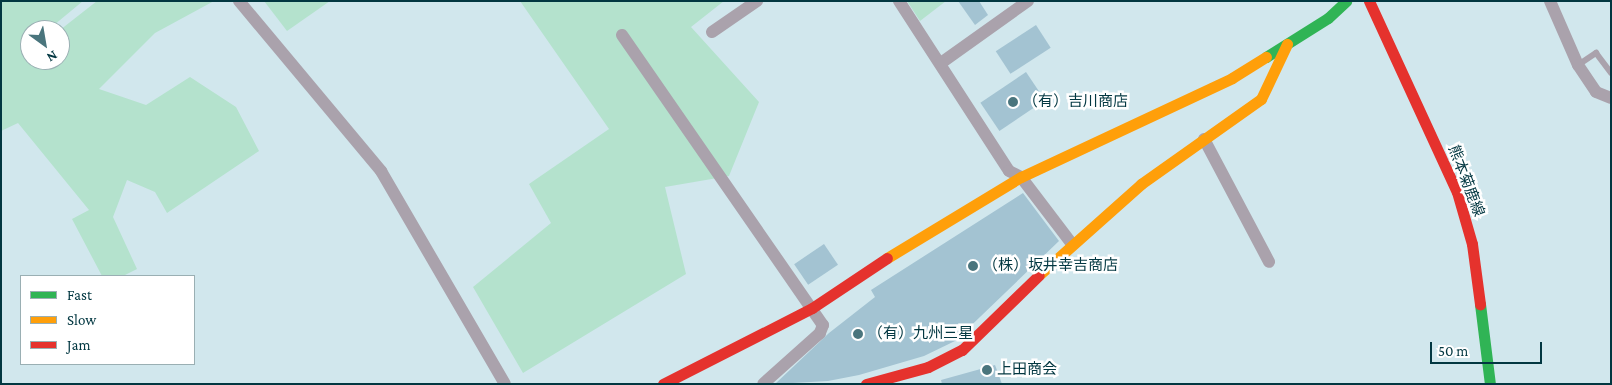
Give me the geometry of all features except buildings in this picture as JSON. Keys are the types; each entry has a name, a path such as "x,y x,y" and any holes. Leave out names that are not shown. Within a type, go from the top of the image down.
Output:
{"street":[{"path":"239,1 381,171 505,384"},
{"path":"712,32 757,1"},
{"path":"899,1 941,63 1009,171 1020,177 1072,244"},
{"path":"941,63 1028,1"},
{"path":"670,382 812,308 920,236 1020,177 1177,106 1232,78 1328,18 1346,1"},
{"name":"熊本菊鹿線","path":"1369,1 1457,192 1472,244 1490,384"},
{"path":"1550,1 1578,65 1596,92 1611,98"},
{"path":"622,35 823,325 820,333 763,384"},
{"path":"866,384 928,367 962,350 1072,244 1141,184 1261,99 1287,44"},
{"path":"1204,139 1269,262"}],"lane":[{"path":"1578,65 1596,53 1611,73"}],"green space":[{"path":"1,1 83,1 60,20 20,20 20,70 70,70 70,22 97,1 214,1 155,33 99,89 146,105 190,77 236,107 259,151 167,213 155,192 127,180 113,217 137,269 125,275 101,275 72,219 89,210 18,123 1,131"},
{"path":"264,1 330,1 287,31"},
{"path":"520,1 724,1 691,27 759,102 729,176 665,187 686,274 523,373 473,287 551,223 529,184 609,129"},
{"path":"907,1 946,1 920,21"}],"traffic: fast":[{"path":"1266,57 1328,18 1346,1"},
{"path":"1480,304 1490,384"}],"traffic: slow":[{"path":"1039,275 1141,184 1261,99 1287,44"},
{"path":"887,258 1021,177 1232,78 1266,57"}],"traffic: jam":[{"path":"1369,1 1457,192 1472,244 1480,304"},
{"path":"663,384 812,308 887,258"},
{"path":"866,384 928,367 962,350 1039,275"}],"place":[{"name":"（有）吉川商店","path":"1013,102"},
{"name":"（株）坂井幸吉商店","path":"973,266"},
{"name":"（有）九州三星","path":"858,334"},
{"name":"上田商会","path":"987,370"}]}
